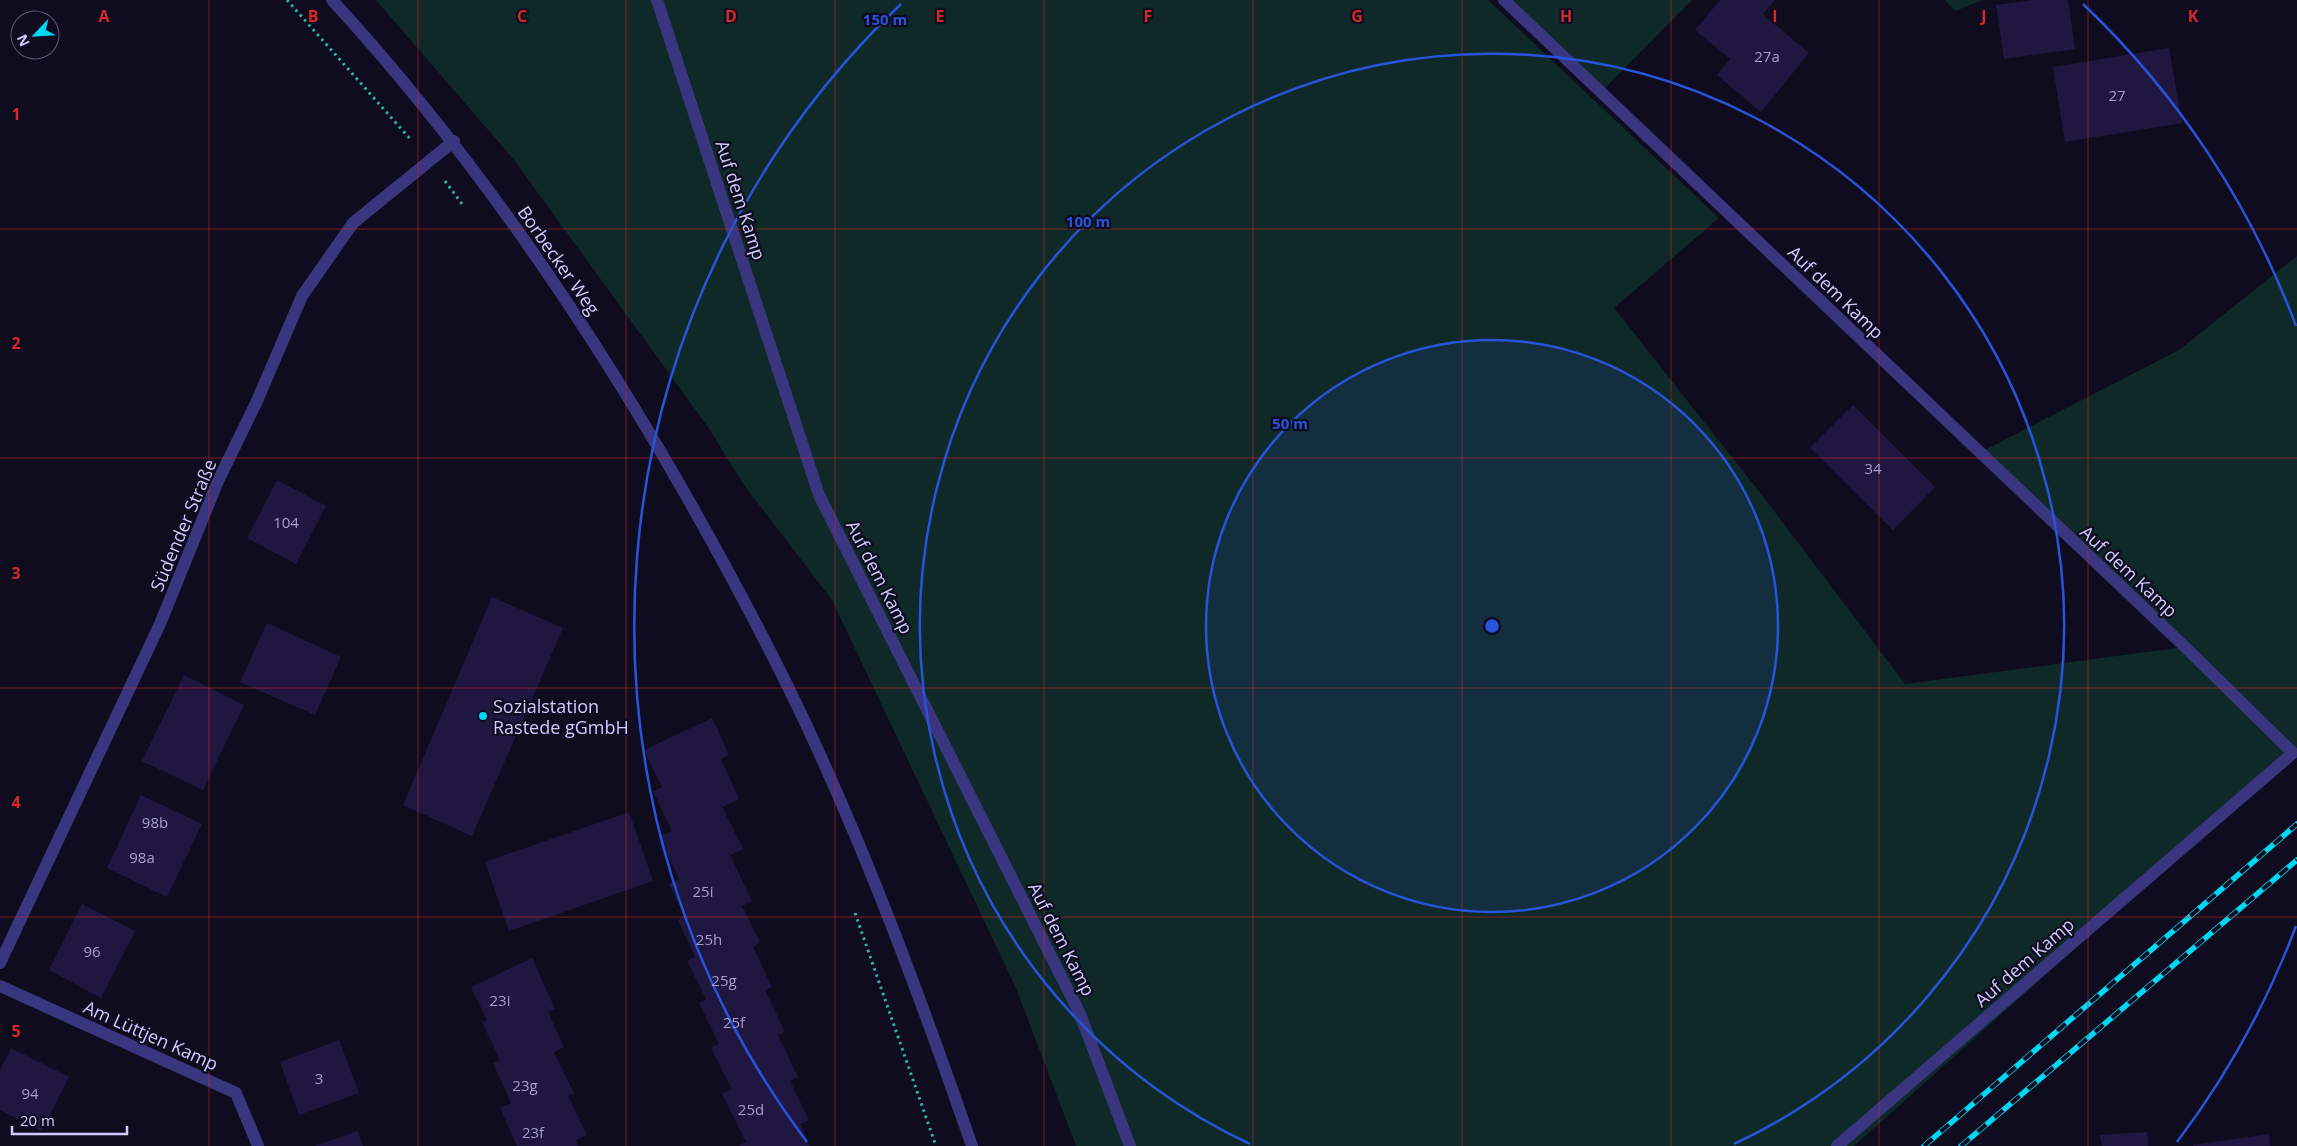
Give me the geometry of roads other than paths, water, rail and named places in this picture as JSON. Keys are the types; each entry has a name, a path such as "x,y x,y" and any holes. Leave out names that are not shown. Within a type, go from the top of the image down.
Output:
{"street":[{"name":"Borbecker Weg","path":"332,0 386,59 454,141 560,289 646,426 725,564 804,720 871,872 935,1038 972,1146"},
{"name":"Auf dem Kamp","path":"657,0 819,495 1080,1014 1130,1146"},
{"name":"Auf dem Kamp","path":"1504,0 2178,640 2293,753 1837,1146"},
{"name":"Südender Straße","path":"0,963 160,624 218,481 257,401 302,296 353,223 431,162 454,141"},
{"name":"Am Lüttjen Kamp","path":"0,986 236,1093 258,1146"}],"railway":[{"path":"1924,1146 2297,824"},
{"path":"1961,1146 2297,860"}],"place":[{"name":"Sozialstation Rastede gGmbH","path":"483,716"}]}
